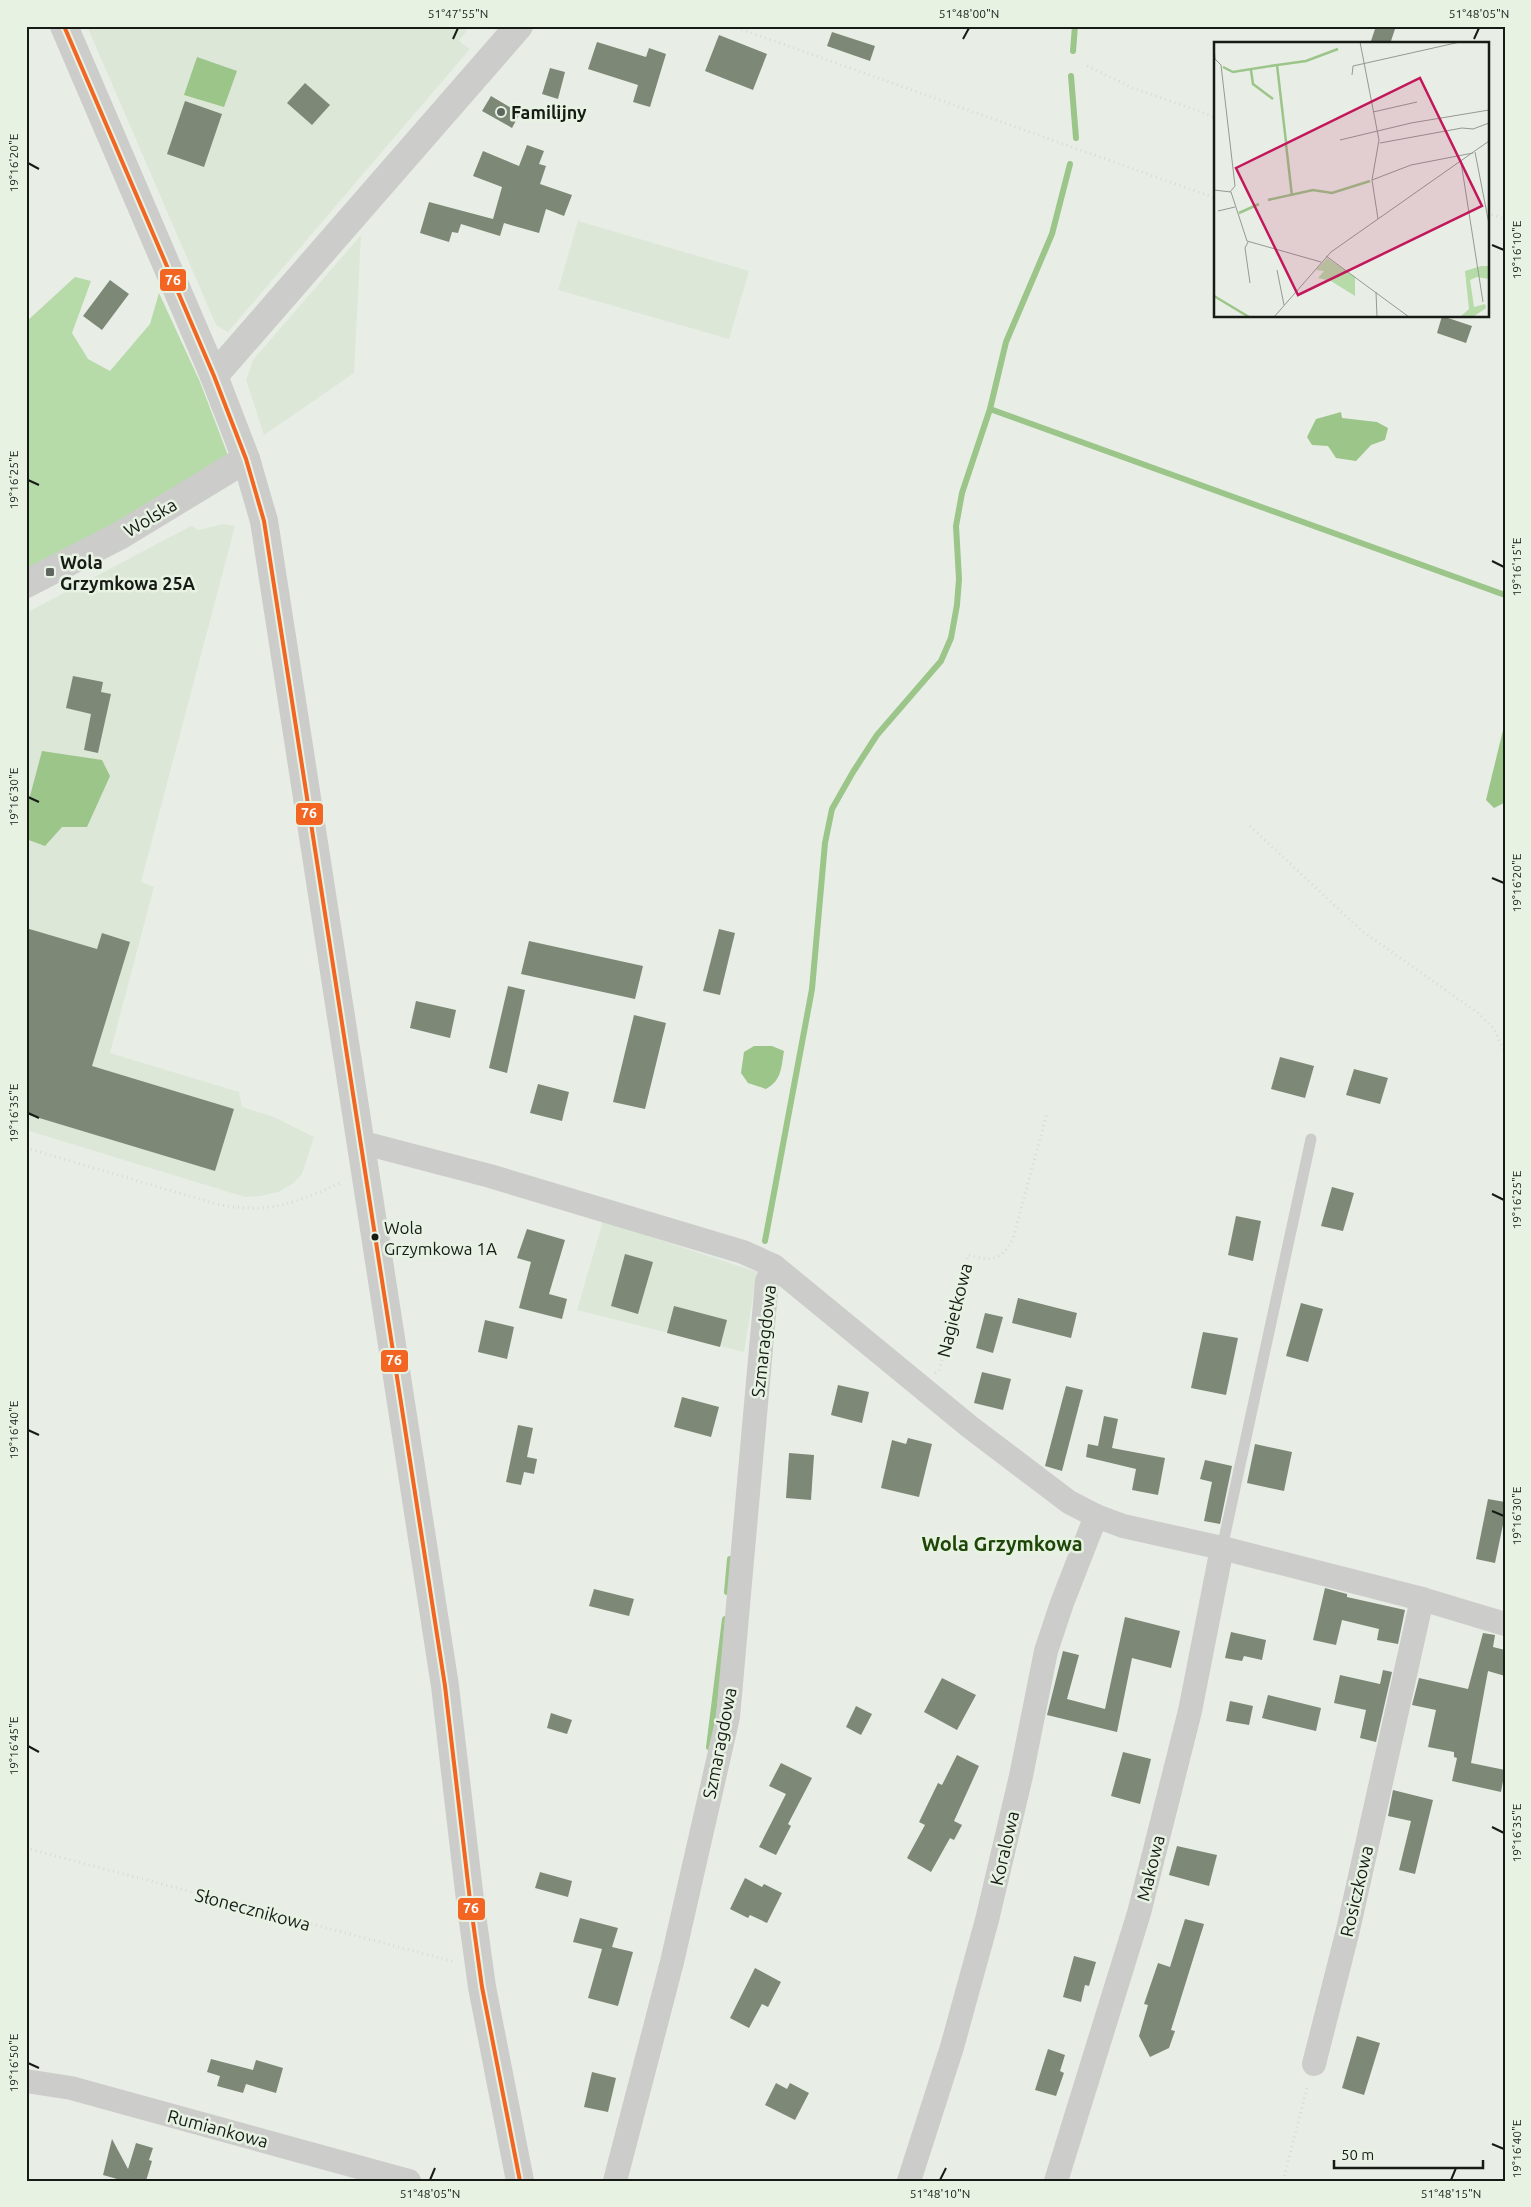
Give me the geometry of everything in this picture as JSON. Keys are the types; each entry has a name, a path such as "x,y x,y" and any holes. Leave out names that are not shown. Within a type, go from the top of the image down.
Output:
{"street":[{"path":"64,26 214,376 246,459 264,521 445,1686 480,1968 520,2181"},
{"path":"214,376 519,26"},
{"name":"Wolska","path":"26,584 121,535 246,459"},
{"path":"360,1142 490,1176 734,1249 774,1266 970,1427 1069,1502 1096,1516 1123,1526 1222,1548 1422,1599 1505,1624"},
{"name":"Szmaragdowa","path":"615,2181 672,1962 728,1717 767,1281 774,1266"},
{"name":"Koralowa","path":"910,2181 952,2047 988,1920 1021,1776 1046,1651 1062,1603 1096,1516"},
{"name":"Makowa","path":"1056,2181 1139,1913 1190,1711 1222,1548"},
{"name":"Rosiczkowa","path":"1314,2064 1348,1930 1422,1599"},
{"name":"Rumiankowa","path":"26,2081 71,2088 409,2181"}],"lane":[{"path":"1222,1548 1311,1139"}],"path":[{"path":"732,26 1214,198"},
{"path":"1087,66 1133,88 1214,117"},
{"path":"1488,213 1505,219"},
{"path":"1250,826 1362,932 1478,1013 1494,1028 1505,1053"},
{"name":"Nagietkowa","path":"910,1377 931,1375 939,1371 968,1255 990,1260 1006,1252 1013,1239 1047,1113"},
{"path":"26,1148 216,1204 242,1209 272,1208 299,1201 365,1173"},
{"name":"Słonecznikowa","path":"26,1848 480,1968"},
{"path":"1283,2181 1314,2064"}],"shaded area":[{"path":"87,26 454,26 467,30 459,41 470,49 228,332 216,325"},
{"path":"197,57 237,71 224,107 184,95"},
{"path":"578,221 749,271 729,339 558,290"},
{"path":"361,235 354,373 264,435 246,380 253,360"},
{"path":"75,277 91,281 72,333 88,359 110,371 150,324 159,293 200,382 229,458 26,577 26,322"},
{"path":"1341,412 1342,418 1377,422 1388,428 1385,440 1371,445 1356,461 1336,458 1328,446 1312,445 1307,437 1316,419"},
{"path":"222,524 235,526 141,882 154,887 110,1053 239,1092 242,1107 274,1117 314,1137 302,1174 294,1183 278,1192 245,1197 26,1130 26,613 191,526 199,530"},
{"path":"1505,722 1505,798 1504,803 1494,808 1486,800"},
{"path":"42,751 102,760 110,776 87,827 62,827 45,846 26,839 26,811"},
{"path":"754,1046 772,1046 784,1051 778,1078 766,1089 748,1083 741,1073 744,1052"},
{"path":"603,1221 757,1272 744,1352 577,1310"}],"building":[{"path":"1376,26 1396,26 1391,42 1371,42"},
{"path":"832,32 875,46 870,61 827,46"},
{"path":"719,35 767,54 753,90 705,71"},
{"path":"597,42 646,57 649,48 666,54 650,107 633,102 638,85 588,69"},
{"path":"550,68 565,72 558,99 542,94"},
{"path":"305,83 330,105 312,125 287,103"},
{"name":"Familijny","path":"491,96 520,113 512,128 482,111"},
{"path":"185,101 222,114 204,167 167,154"},
{"path":"527,145 544,151 539,164 546,166 540,184 572,195 564,216 546,209 539,233 504,223 500,236 461,224 458,233 452,232 449,242 420,233 429,202 493,219 502,187 473,176 483,151 519,166"},
{"path":"110,280 129,294 102,330 83,316"},
{"path":"1441,318 1448,318 1472,326 1466,343 1437,333"},
{"path":"73,676 103,682 101,692 111,694 98,753 84,750 91,714 66,708"},
{"path":"26,928 97,949 102,933 130,942 92,1066 234,1109 215,1171 26,1114"},
{"path":"719,929 735,933 720,995 703,991"},
{"path":"529,941 643,966 635,999 521,974"},
{"path":"508,986 525,990 507,1073 489,1068"},
{"path":"416,1001 456,1010 450,1038 410,1028"},
{"path":"634,1015 666,1023 645,1109 613,1102"},
{"path":"1280,1057 1314,1066 1305,1098 1271,1089"},
{"path":"1354,1069 1388,1078 1380,1104 1346,1095"},
{"path":"538,1084 569,1092 562,1121 530,1113"},
{"path":"1332,1187 1354,1193 1343,1231 1321,1226"},
{"path":"1236,1216 1261,1221 1253,1261 1228,1255"},
{"path":"527,1229 565,1240 549,1294 567,1299 562,1319 519,1308 531,1262 517,1258"},
{"path":"625,1254 653,1262 638,1314 611,1306"},
{"path":"1018,1298 1077,1313 1071,1338 1012,1323"},
{"path":"1301,1303 1323,1309 1308,1362 1286,1356"},
{"path":"674,1306 727,1320 720,1347 667,1333"},
{"path":"985,1313 1003,1317 993,1353 976,1348"},
{"path":"485,1320 514,1327 507,1359 478,1352"},
{"path":"1203,1332 1238,1338 1226,1395 1191,1388"},
{"path":"982,1372 1011,1379 1003,1410 974,1403"},
{"path":"838,1385 869,1392 862,1423 831,1415"},
{"path":"1066,1386 1083,1390 1062,1471 1045,1466"},
{"path":"682,1397 719,1407 711,1437 674,1427"},
{"path":"1104,1416 1118,1419 1112,1448 1165,1458 1158,1495 1132,1490 1136,1469 1086,1457 1088,1444 1098,1446"},
{"path":"518,1425 533,1428 527,1457 537,1459 534,1474 524,1472 521,1485 506,1482"},
{"path":"908,1438 932,1444 919,1497 881,1488 892,1440 906,1444"},
{"path":"1255,1444 1292,1452 1284,1491 1247,1483"},
{"path":"789,1453 814,1455 811,1500 786,1498"},
{"path":"1205,1460 1232,1466 1220,1524 1204,1521 1212,1482 1200,1479"},
{"path":"1488,1499 1505,1502 1505,1515 1495,1563 1476,1559"},
{"path":"1325,1588 1347,1594 1347,1597 1405,1610 1398,1644 1377,1640 1379,1629 1342,1620 1336,1645 1313,1640"},
{"path":"594,1589 634,1599 629,1616 589,1606"},
{"path":"1125,1617 1180,1631 1171,1668 1132,1658 1117,1732 1047,1715 1063,1651 1079,1655 1067,1699 1105,1709"},
{"path":"1231,1632 1266,1640 1262,1660 1244,1656 1242,1661 1225,1658"},
{"path":"1483,1633 1495,1635 1493,1647 1505,1650 1505,1676 1488,1671 1471,1763 1505,1770 1501,1792 1452,1781 1457,1758 1454,1757 1454,1752 1428,1747 1436,1710 1412,1705 1419,1678 1468,1689"},
{"path":"1383,1670 1392,1672 1376,1742 1360,1738 1366,1710 1334,1703 1340,1675 1380,1684"},
{"path":"942,1678 976,1695 957,1730 924,1712"},
{"path":"1268,1695 1321,1708 1316,1731 1262,1718"},
{"path":"1230,1701 1253,1706 1249,1725 1226,1721"},
{"path":"856,1706 872,1714 861,1735 846,1727"},
{"path":"551,1713 572,1720 567,1734 547,1728"},
{"path":"1123,1752 1151,1759 1140,1804 1111,1796"},
{"path":"957,1755 979,1766 954,1821 962,1825 954,1840 950,1838 931,1872 907,1858 925,1825 919,1822 938,1783 942,1785"},
{"path":"781,1763 812,1778 788,1824 791,1826 776,1855 759,1847 786,1794 769,1786"},
{"path":"1393,1790 1433,1800 1415,1874 1399,1870 1411,1821 1388,1816"},
{"path":"1177,1846 1217,1855 1209,1886 1169,1875"},
{"path":"540,1872 572,1881 568,1897 535,1888"},
{"path":"745,1878 762,1887 764,1884 782,1893 767,1923 750,1915 748,1918 730,1909"},
{"path":"580,1918 618,1928 612,1947 633,1952 618,2006 588,1998 602,1949 573,1942"},
{"path":"1185,1919 1204,1924 1171,2030 1175,2031 1169,2048 1150,2057 1139,2036 1148,2005 1144,2004 1158,1963 1170,1967"},
{"path":"1074,1956 1096,1962 1089,1986 1085,1985 1081,2002 1063,1997"},
{"path":"755,1968 781,1982 768,2007 762,2004 749,2028 730,2018"},
{"path":"1357,2036 1380,2043 1364,2095 1342,2088"},
{"path":"1048,2049 1065,2055 1060,2071 1064,2073 1056,2096 1035,2090"},
{"path":"211,2059 253,2070 256,2060 283,2068 276,2093 246,2084 243,2093 217,2086 220,2076 207,2072"},
{"path":"592,2072 616,2078 608,2112 584,2107"},
{"path":"776,2083 787,2089 790,2083 809,2093 795,2120 765,2105"},
{"path":"112,2139 128,2169 136,2143 153,2148 149,2160 152,2161 146,2181 124,2181 103,2175"}],"waterway":[{"path":"1073,51 1075,26"},
{"path":"1071,76 1076,138"},
{"path":"765,1241 812,989 825,843 832,809 877,735 941,661 951,638 957,605 959,579 956,526 962,493 990,409 1006,342 1052,234 1070,164"},
{"path":"990,409 1505,595"},
{"path":"727,1592 730,1559"},
{"path":"709,1747 725,1619"}],"transit line":[{"name":"76","path":"64,26 214,376 246,459 264,521 445,1686 482,1987 520,2181"}],"place":[{"name":"Familijny","path":"501,112"},
{"name":"Wola Grzymkowa 25A","path":"50,572"},
{"name":"Wola Grzymkowa 1A","path":"375,1237"}],"district":[{"name":"Wola Grzymkowa","path":"1002,1543"}]}
